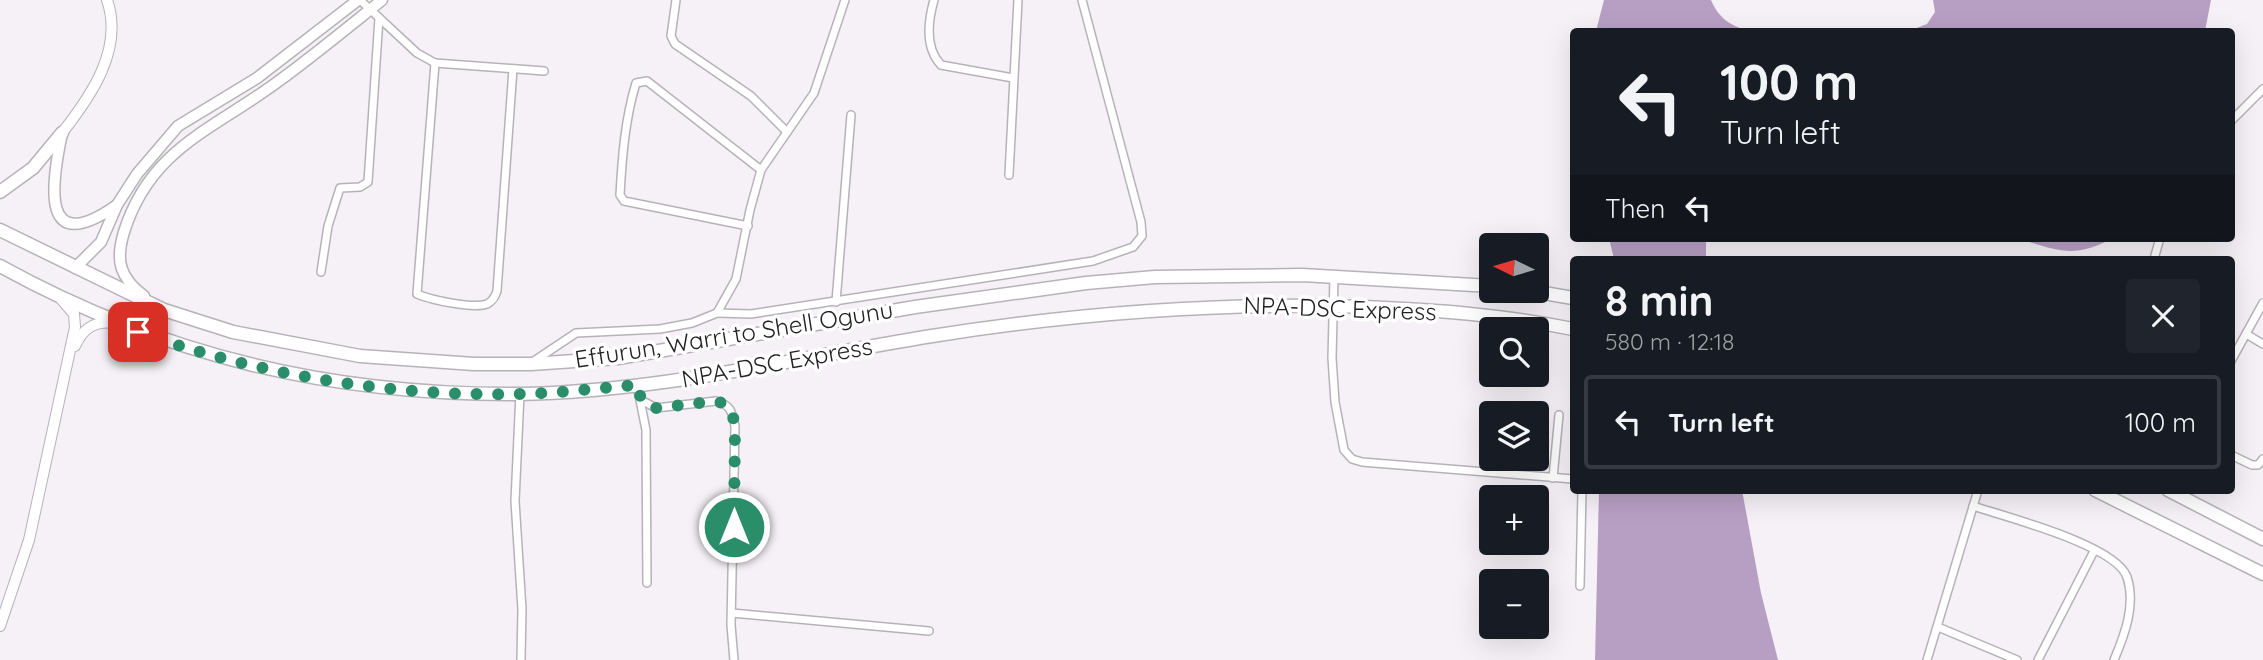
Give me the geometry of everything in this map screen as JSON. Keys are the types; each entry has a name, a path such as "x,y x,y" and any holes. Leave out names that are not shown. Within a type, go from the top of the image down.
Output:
{"main road":[{"path":"75,268 101,242 117,205 148,159 178,126 257,78 359,0"},
{"path":"164,310 128,281 118,261 120,244 129,217 151,177 178,148 251,102 382,0"},
{"path":"0,192 33,168 62,133"},
{"path":"62,133 54,179 54,200 62,219 71,225 80,225 117,205"},
{"name":"Effurun, Warri to Shell Ogunu","path":"0,230 164,310 233,332 360,356 474,364 531,364 618,358 915,307 1086,284 1227,274 1479,285"},
{"name":"NPA-DSC Express","path":"0,266 60,298 118,324 180,346 297,375 414,390 520,394 638,385 934,336 1077,316 1202,306 1334,306 1469,313 1524,319 1570,328"},
{"path":"1549,294 1570,297"},
{"path":"2103,494 2263,574"},
{"path":"2176,494 2263,540"}],"street":[{"path":"62,133 91,92 109,52 112,36 107,0"},
{"path":"359,0 417,53 435,63 544,71"},
{"path":"676,0 671,36 675,44 751,96 787,132"},
{"path":"717,313 736,279 761,170 814,93 845,0"},
{"path":"934,0 929,34 935,58 942,65 1013,78"},
{"path":"1009,175 1018,0"},
{"path":"531,364 576,333 660,329 692,323 717,313 751,314 836,302 1093,261 1133,247 1142,236 1141,222 1082,0"},
{"path":"321,272 328,226 340,188 360,187 368,182 379,18"},
{"path":"435,63 417,294 430,300 484,306 494,300 497,291 513,69"},
{"path":"748,226 624,201 620,195 622,170 629,110 636,83 647,81 761,170"},
{"path":"2235,117 2263,89"},
{"path":"836,302 851,115"},
{"path":"1334,277 1332,358 1335,402 1344,450 1352,458 1362,462 1570,479"},
{"path":"0,626 29,540 68,359 75,320 71,309 60,298"},
{"path":"2235,354 2263,303"},
{"path":"68,359 78,340 91,325 100,322 118,324"},
{"path":"2246,334 2263,344"},
{"path":"638,385 646,430 647,583"},
{"path":"520,394 515,502 522,609 521,660"},
{"path":"641,400 656,408 716,401 732,410 735,426 732,613 734,660"},
{"path":"1552,478 1559,415"},
{"path":"2235,457 2252,465 2258,465 2263,459"},
{"path":"1580,586 1582,494"},
{"path":"1927,660 1978,494"},
{"path":"1973,506 2081,541 2112,560 2126,574 2131,600 2126,631 2114,660"},
{"path":"2038,660 2094,551"},
{"path":"732,613 929,631"},
{"path":"1938,627 2017,660"}],"shaded area":[{"path":"1604,0 1711,0 1726,21 1740,28 1597,28"},
{"path":"1933,0 2211,0 2206,28 1917,28 1927,24 1935,12"},
{"path":"1610,242 1706,242 1706,256 1613,256"},
{"path":"2030,242 2105,242 2076,251"},
{"path":"1599,494 1743,494 1761,593 1778,660 1595,660"}],"route":[{"path":"138,332 236,362 297,375 414,390 520,394 638,385 641,400 656,408 716,401 732,410 735,426 734,527"}]}
